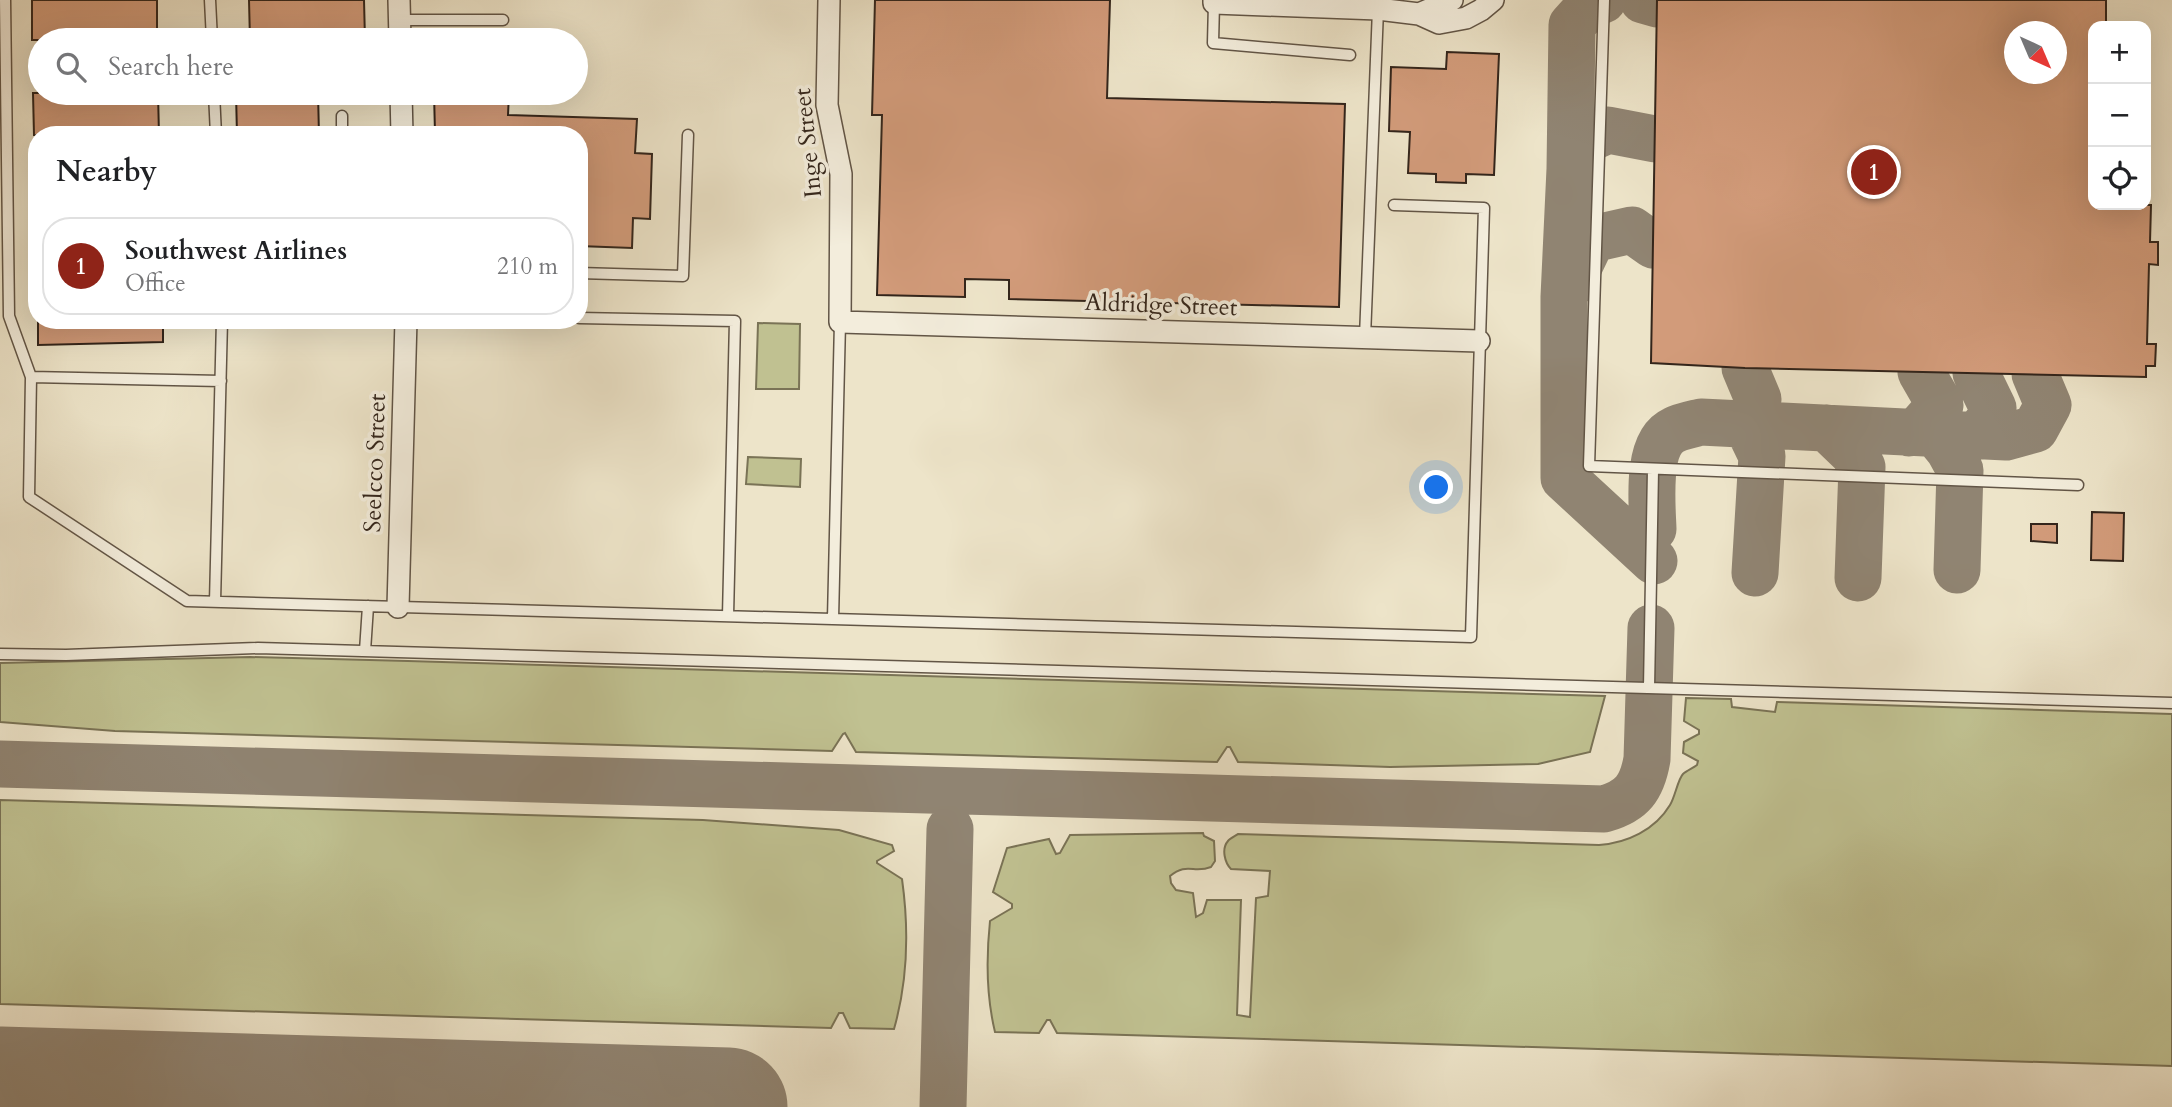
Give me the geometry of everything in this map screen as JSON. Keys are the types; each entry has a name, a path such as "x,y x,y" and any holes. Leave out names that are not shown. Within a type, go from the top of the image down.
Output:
{"street":[{"name":"Inge Street","path":"829,0 827,105 841,174 841,322"},
{"path":"1419,15 1452,0"},
{"path":"1214,2 1378,9 1419,15 1439,23 1466,18 1493,0"},
{"path":"401,105 402,126"},
{"name":"Aldridge Street","path":"841,322 1479,341"},
{"name":"Seelcco Street","path":"398,607 406,329"}],"lane":[{"path":"5,0 9,316 31,377 29,497 187,601 1471,638 1483,208 1394,205"},
{"path":"210,0 211,28"},
{"path":"1604,0 1589,466 2078,485"},
{"path":"1214,2 1213,43 1350,55"},
{"path":"1364,337 1378,9"},
{"path":"399,20 503,20"},
{"path":"215,105 216,126"},
{"path":"342,116 342,126"},
{"path":"588,273 683,276 688,135"},
{"path":"588,318 735,321 728,616"},
{"path":"833,619 841,322"},
{"path":"215,602 222,329"},
{"path":"31,377 221,381"},
{"path":"1649,688 1653,470"},
{"path":"365,651 368,606"},
{"path":"0,654 66,655 258,648 2172,703"}],"green space":[{"path":"758,323 800,324 799,389 756,389"},
{"path":"748,457 801,459 800,487 746,484"},
{"path":"250,657 1605,696 1590,752 1538,764 1390,767 1238,762 1230,747 1227,747 1217,762 856,752 845,733 832,751 115,731 0,722 0,663"},
{"path":"1686,698 1731,699 1732,707 1775,712 1777,702 2172,714 2172,1066 1057,1033 1050,1020 1047,1020 1039,1033 995,1032 988,991 987,963 990,921 1012,908 1012,904 993,892 1007,848 1049,839 1056,854 1060,853 1070,835 1203,833 1214,841 1215,861 1211,867 1205,869 1176,872 1170,876 1171,883 1176,890 1193,893 1196,917 1203,913 1207,900 1241,900 1237,1015 1250,1017 1256,898 1268,896 1270,871 1231,869 1224,852 1230,839 1238,834 1599,845 1630,838 1657,822 1670,805 1681,776 1697,765 1698,761 1683,753 1684,742 1699,734 1699,730 1684,721"},
{"path":"0,800 703,820 839,830 892,845 894,851 877,863 902,879 906,954 899,1011 894,1029 850,1028 843,1013 839,1013 831,1028 0,1004"}],"building":[{"path":"32,0 157,0 157,28 32,28"},
{"path":"249,0 364,0 365,28 250,28"},
{"path":"875,0 1110,0 1107,98 1345,104 1339,307 1009,299 1009,280 965,279 965,297 877,295 882,115 872,115"},
{"path":"1657,0 2106,0 2106,21 2088,21 2088,210 2151,210 2150,242 2158,242 2158,265 2149,264 2147,344 2156,344 2155,366 2146,366 2146,377 1745,368 1651,363"},
{"path":"1447,52 1499,54 1494,175 1466,174 1466,183 1436,182 1436,174 1408,173 1410,132 1389,131 1391,67 1446,69"},
{"path":"33,105 158,105 159,126 34,126"},
{"path":"236,105 318,105 319,126 237,126"},
{"path":"434,105 508,105 508,115 637,119 635,153 652,154 650,219 633,218 632,248 588,246 588,126 435,126"},
{"path":"38,329 163,329 163,342 38,345"},
{"path":"2092,512 2124,513 2123,561 2091,560"},
{"path":"2031,524 2057,524 2057,543 2031,541"}],"taxiway":[{"path":"1603,0 1591,4 1572,25 1570,169 1564,297 1564,478 1654,561"},
{"path":"1643,0 1657,4"},
{"path":"1570,169 1581,142 1608,130 1655,139"},
{"path":"1569,287 1592,239 1632,230 1653,245"},
{"path":"1745,368 1758,399 1755,419 1747,425 1762,456 1755,573"},
{"path":"1909,433 1919,429 1940,405 1921,372"},
{"path":"1976,373 1993,408 1989,421 1976,436"},
{"path":"1653,529 1652,489 1655,460 1665,437 1674,430 1701,422 2006,437 2035,429 2048,405 2035,374"},
{"path":"1827,428 1853,453 1862,467 1858,578"},
{"path":"1936,434 1960,470 1957,570"},
{"path":"0,764 1604,809 1629,797 1639,785 1645,769 1651,628"},
{"path":"943,1107 950,829"}],"runway":[{"path":"0,1086 728,1107"}],"place":[{"name":"Southwest Airlines","path":"1874,172"}]}
